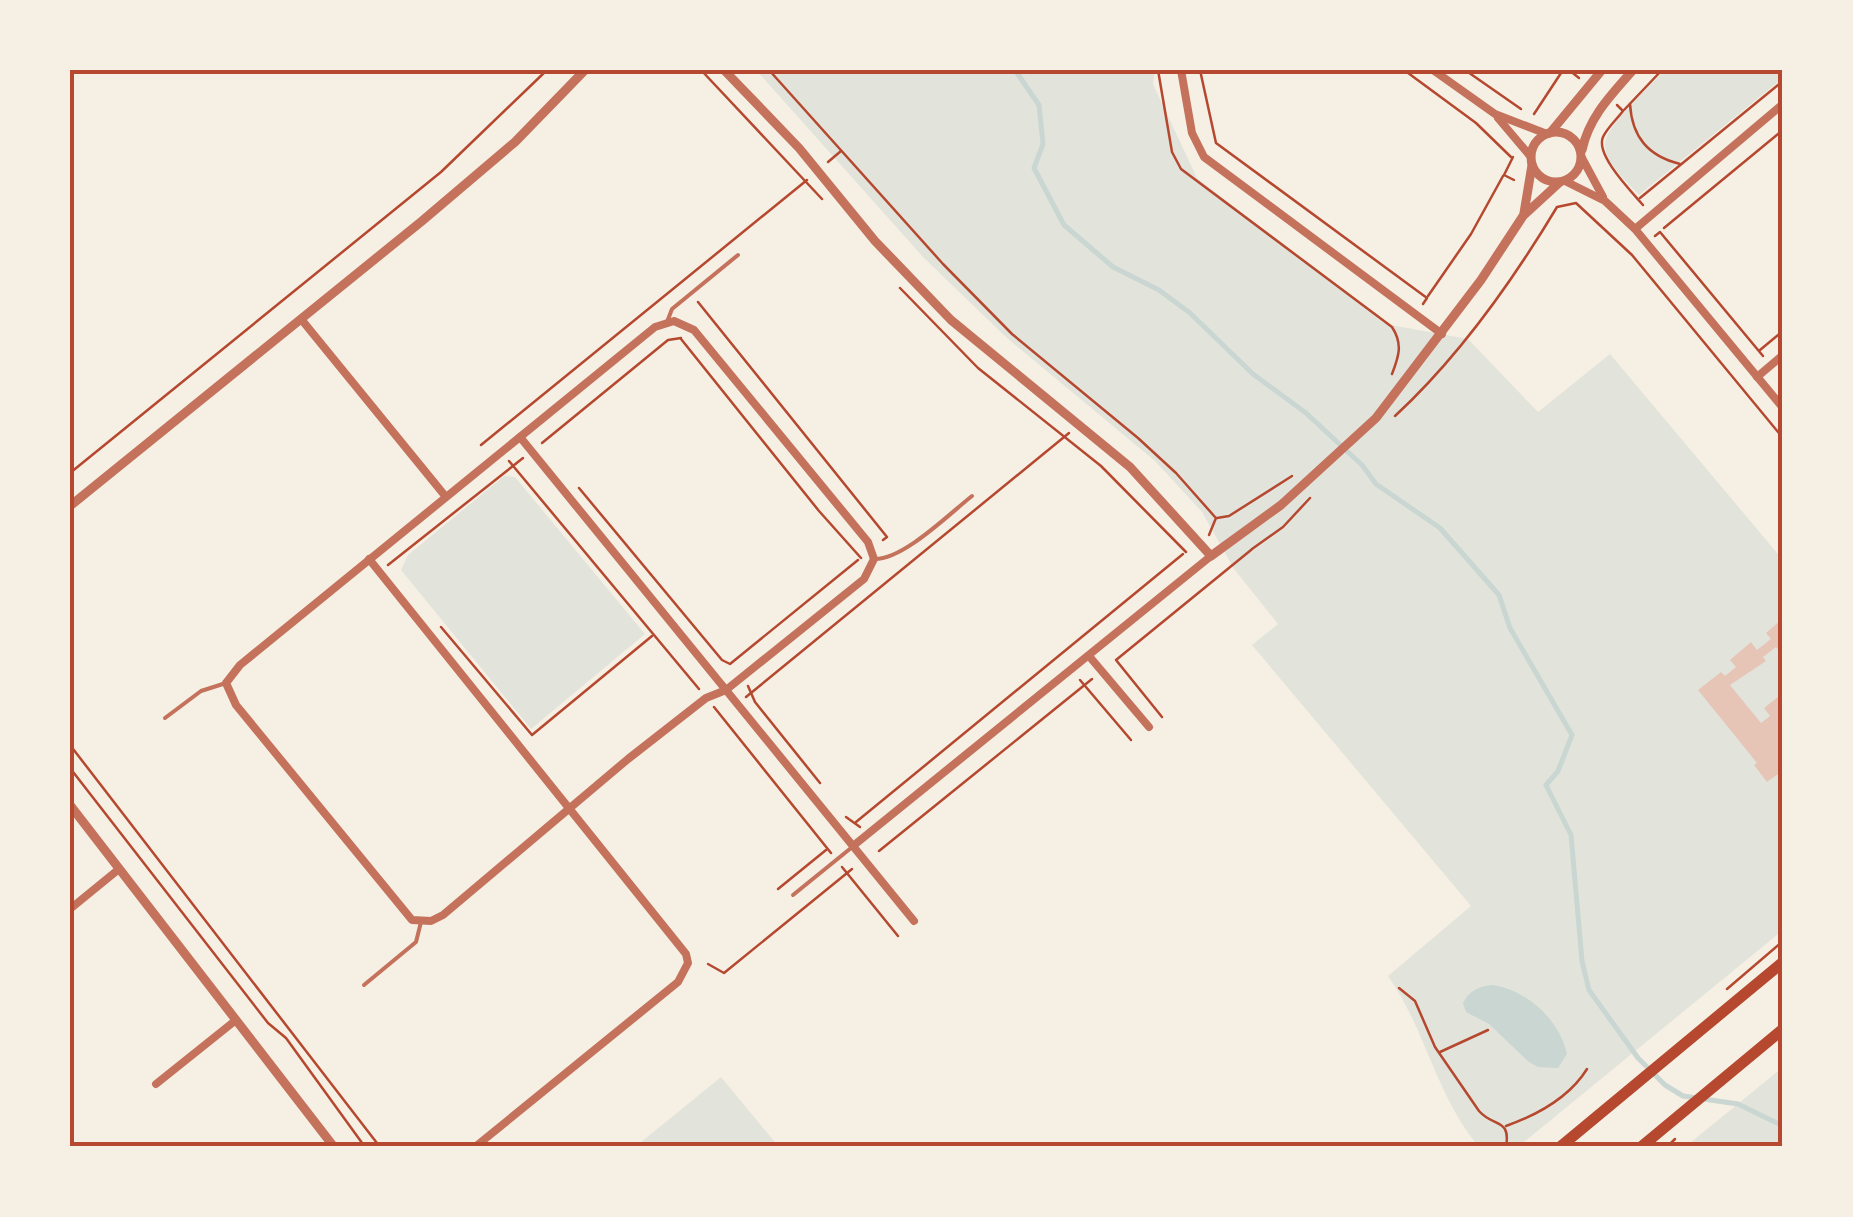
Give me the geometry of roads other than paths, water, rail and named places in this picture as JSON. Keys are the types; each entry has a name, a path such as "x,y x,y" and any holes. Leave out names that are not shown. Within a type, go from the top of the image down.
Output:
{"main road":[{"path":"1560,1147 1783,962"},
{"path":"1641,1147 1783,1028"}],"street":[{"path":"70,506 515,142 585,70"},
{"path":"724,70 952,320 1152,487 1212,556"},
{"path":"1182,70 1192,133 1204,158 1442,334"},
{"path":"1433,70 1495,114 1542,178 1562,181 1606,201"},
{"path":"1523,216 1534,145 1549,133 1602,70"},
{"path":"854,846 1212,556 1314,484 1376,418 1442,334 1523,216 1575,174 1590,124 1633,70"},
{"path":"1635,229 1783,104"},
{"path":"1495,114 1549,133 1571,136 1606,201 1635,229 1783,408"},
{"path":"301,319 446,496"},
{"path":"674,320 690,328 834,498 868,542 874,558 864,579 742,678 706,698 675,722 443,915 420,922 412,920 236,706 226,683 240,665 446,496 667,322 674,320"},
{"path":"1757,377 1783,355"},
{"path":"520,436 914,920"},
{"path":"369,560 682,944 688,963 678,982 475,1147"},
{"path":"1089,656 1149,727"},
{"path":"70,805 334,1147"},
{"path":"70,910 120,869"},
{"path":"156,1084 236,1020"}],"lane":[{"path":"667,322 672,309 738,255"},
{"path":"874,558 899,552 972,496"},
{"path":"165,718 200,691 226,683"},
{"path":"793,895 854,846"},
{"path":"364,986 416,942 420,922"}],"waterway":[{"path":"1015,70 1039,105 1043,144 1034,168 1064,225 1113,267 1159,290 1190,313 1253,374 1306,413 1362,465 1376,484 1440,528 1499,595 1510,628 1572,735 1558,771 1546,785 1571,835 1582,961 1589,990 1638,1058 1665,1085 1683,1096 1738,1104 1783,1126"}]}
